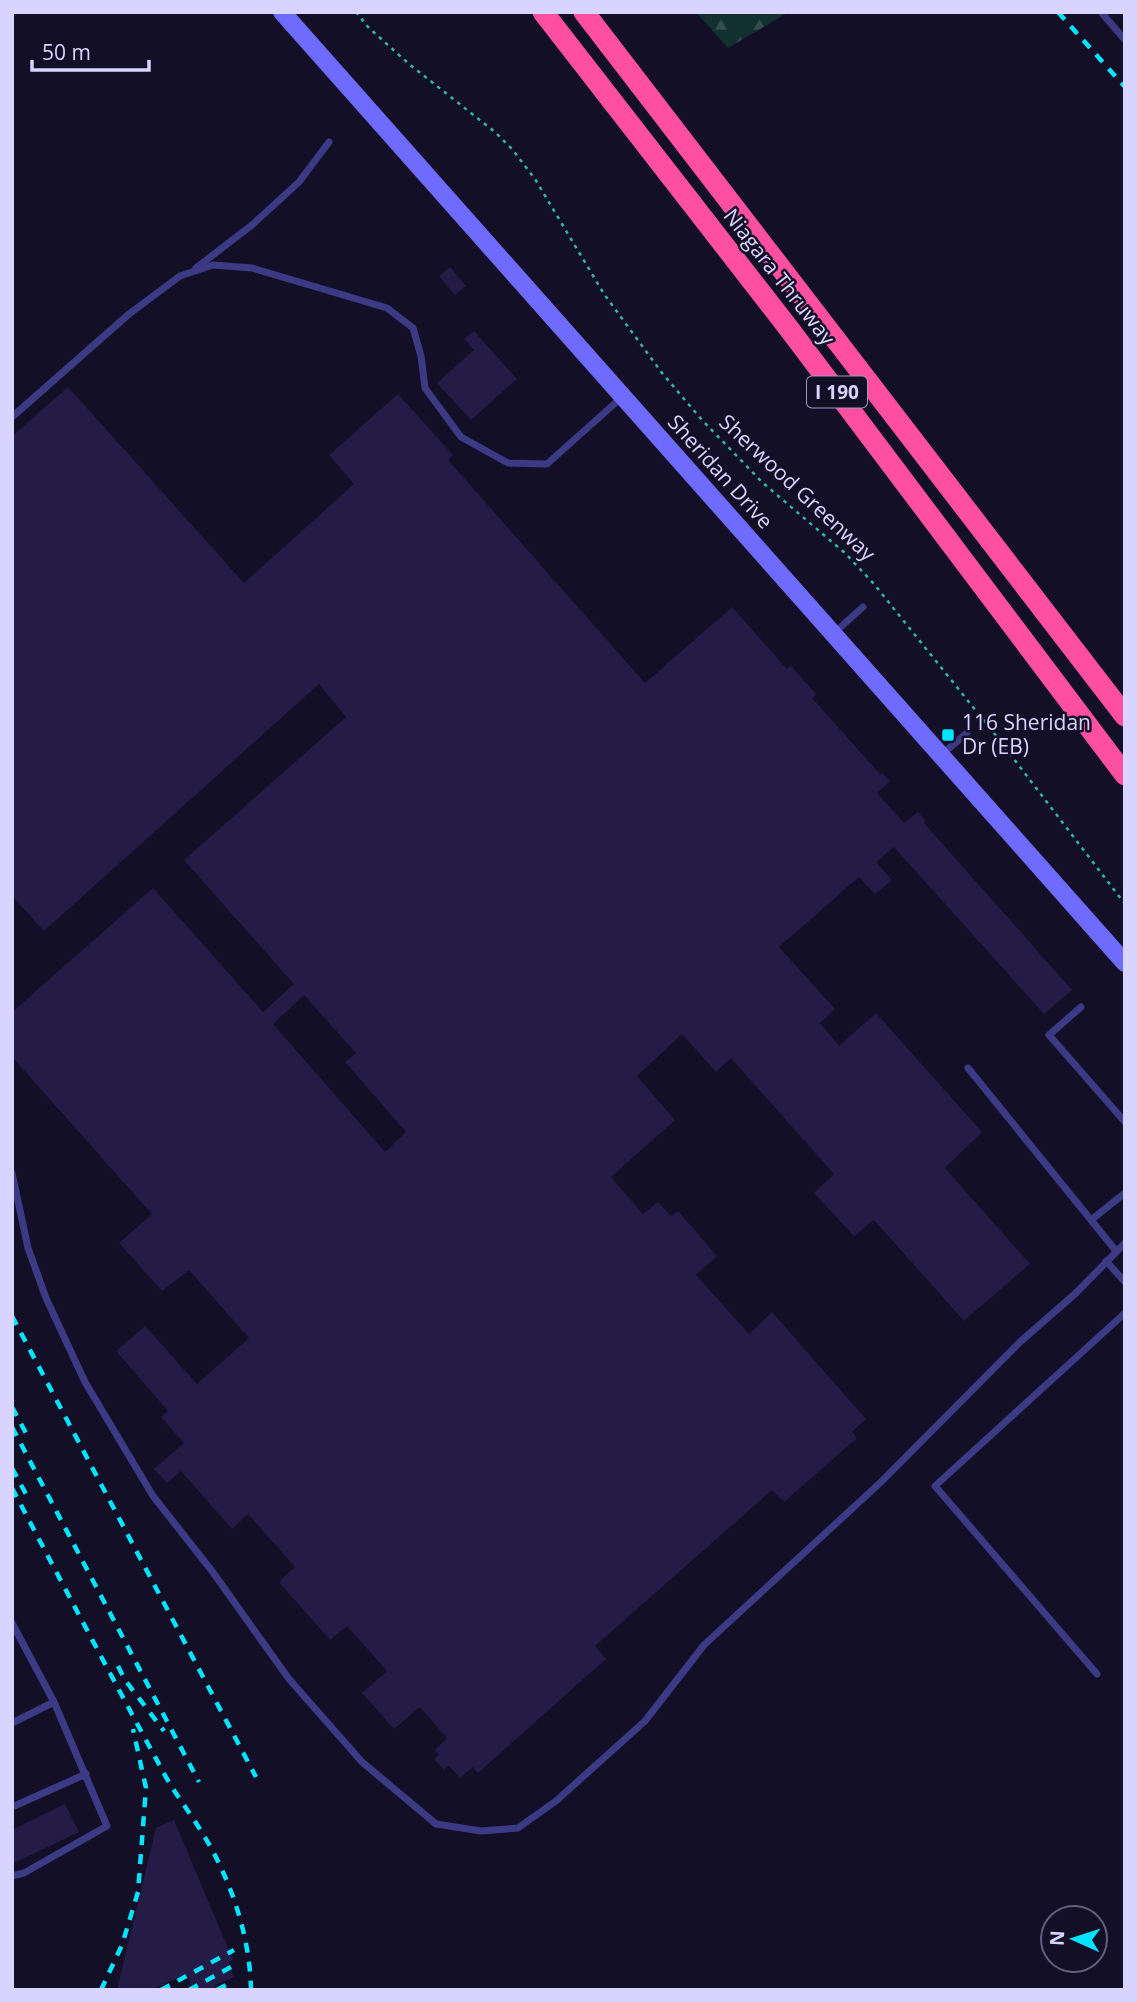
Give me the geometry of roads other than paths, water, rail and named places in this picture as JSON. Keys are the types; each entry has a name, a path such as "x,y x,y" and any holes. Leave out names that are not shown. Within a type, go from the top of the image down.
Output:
{"highway":[{"name":"Niagara Thruway","path":"543,12 790,330 1125,775"},
{"name":"Niagara Thruway","path":"584,12 1125,716"}],"main road":[{"name":"Sheridan Drive","path":"282,12 1125,962"}],"lane":[{"path":"1101,12 1125,40"},
{"path":"190,273 253,225 299,182 329,142"},
{"path":"12,417 129,314 180,276 213,265 252,268 387,308 413,328 421,356 425,388 461,437 508,463 547,464 622,396"},
{"path":"833,634 863,607"},
{"path":"941,755 967,733"},
{"path":"1081,1007 1049,1035 1125,1122"},
{"path":"968,1068 1116,1251"},
{"path":"12,1173 28,1248 46,1298 85,1382 153,1496 212,1571 289,1678 362,1762 436,1824 481,1831 518,1828 556,1801 645,1721 704,1645 881,1482 1020,1342 1076,1293 1125,1243"},
{"path":"1091,1220 1125,1193"},
{"path":"1106,1261 1125,1282"},
{"path":"1097,1674 935,1486 1125,1313"},
{"path":"12,1623 54,1702 107,1826 24,1873 12,1876"},
{"path":"12,1723 54,1702"},
{"path":"12,1807 86,1774"}],"railway":[{"path":"1058,12 1125,87"},
{"path":"12,1316 256,1777"},
{"path":"12,1407 27,1435"},
{"path":"12,1427 199,1782"},
{"path":"12,1468 27,1496"},
{"path":"12,1488 165,1775 203,1834 222,1870 243,1929 251,1990"},
{"path":"118,1666 125,1680 164,1731"},
{"path":"101,1990 122,1945 138,1892 146,1788 133,1729"},
{"path":"161,1990 234,1950"},
{"path":"189,1990 231,1967"},
{"path":"217,1990 233,1981"}],"place":[{"name":"116 Sheridan Dr (EB)","path":"948,735"}]}
